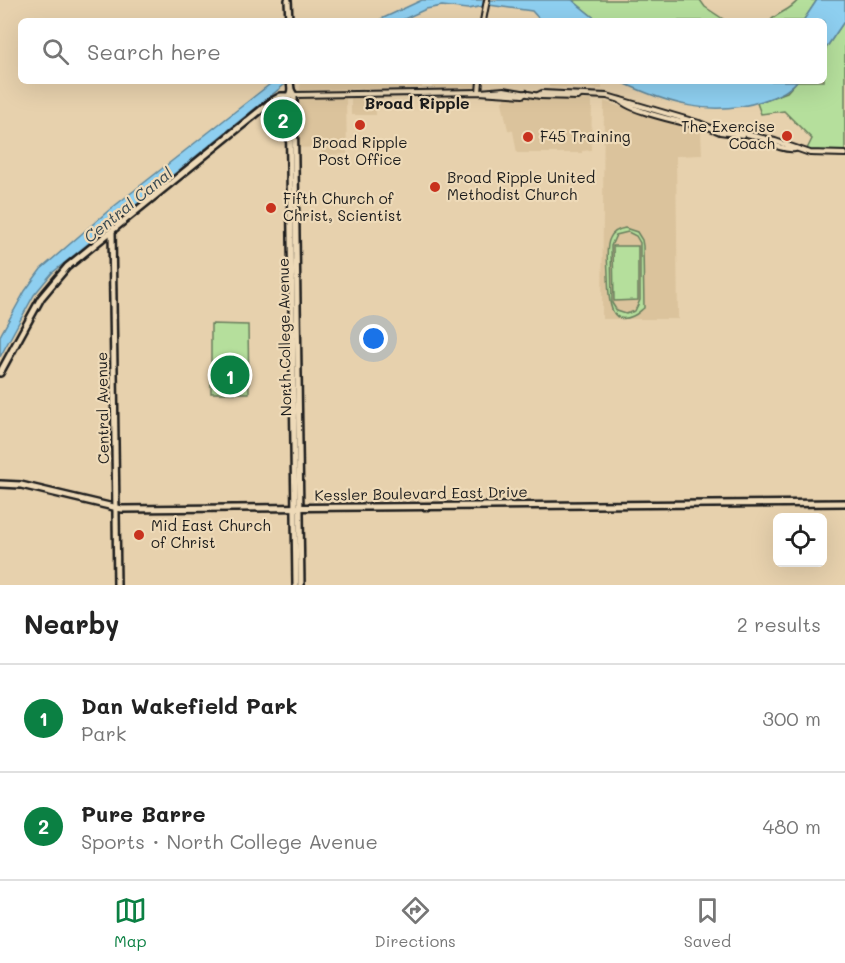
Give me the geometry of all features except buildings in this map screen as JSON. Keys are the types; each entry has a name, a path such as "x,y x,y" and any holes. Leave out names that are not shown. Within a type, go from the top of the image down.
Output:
{"main road":[{"path":"288,0 289,18"},
{"path":"0,373 50,285 67,267 272,101 291,89"},
{"name":"North College Avenue","path":"291,89 296,585"},
{"name":"Central Avenue","path":"112,230 117,585"},
{"name":"Kessler Boulevard East Drive","path":"0,484 21,485 116,508 845,503"},
{"name":"North College Avenue","path":"297,508 302,585"}],"street":[{"path":"484,18 488,0"},
{"path":"479,92 480,84"},
{"path":"291,89 479,92 504,90 538,95 605,96 705,126 740,132 743,135 810,153 845,154"}],"shaded area":[{"path":"301,84 423,84 422,88 300,90"},
{"path":"432,84 476,84 476,87 432,88"},
{"path":"549,84 602,84 602,89 549,87"},
{"path":"346,97 347,154 322,155 321,147 296,148 296,98"},
{"path":"351,97 376,97 376,115 351,115"},
{"path":"506,97 592,100 591,150 582,151 582,153 517,153 513,131 508,130 502,102"},
{"path":"604,101 661,120 669,120 701,130 702,155 676,156 678,319 602,319"}],"green space":[{"path":"572,0 700,0 705,7 722,18 594,18"},
{"path":"798,0 817,0 805,18 774,18"},
{"path":"845,20 845,154 805,153 812,139 784,111 761,114 757,103 787,92 794,84 827,84 827,47"},
{"path":"625,228 637,232 642,240 644,308 624,319 613,312 611,306 607,256 611,236 616,231","holes":["628,232 636,236 640,243 640,300 635,311 626,314 617,311 612,303 611,246 616,235"]},
{"path":"613,246 638,246 638,300 614,301"},
{"path":"211,324 248,325 249,393 211,393"}],"water":[{"path":"422,0 572,0 594,18 538,18 532,11 489,5 468,9 442,6 426,9 406,18 383,18"},
{"path":"817,0 845,0 845,20 827,47 827,18 805,18"},
{"name":"Central Canal","path":"270,84 285,84 52,273 34,295 0,357 0,336 25,291 41,269 108,211"},
{"path":"626,84 794,84 785,91 762,101 725,108 689,106 654,96"}],"place":[{"name":"Pure Barre","path":"283,119"},
{"name":"Broad Ripple Post Office","path":"360,125"},
{"name":"The Exercise Coach","path":"787,136"},
{"name":"F45 Training","path":"528,137"},
{"name":"Broad Ripple United Methodist Church","path":"435,187"},
{"name":"Fifth Church of Christ, Scientist","path":"271,208"},
{"name":"Dan Wakefield Park","path":"230,375"},
{"name":"Mid East Church of Christ","path":"139,535"}],"district":[{"name":"Broad Ripple","path":"417,103"}]}
